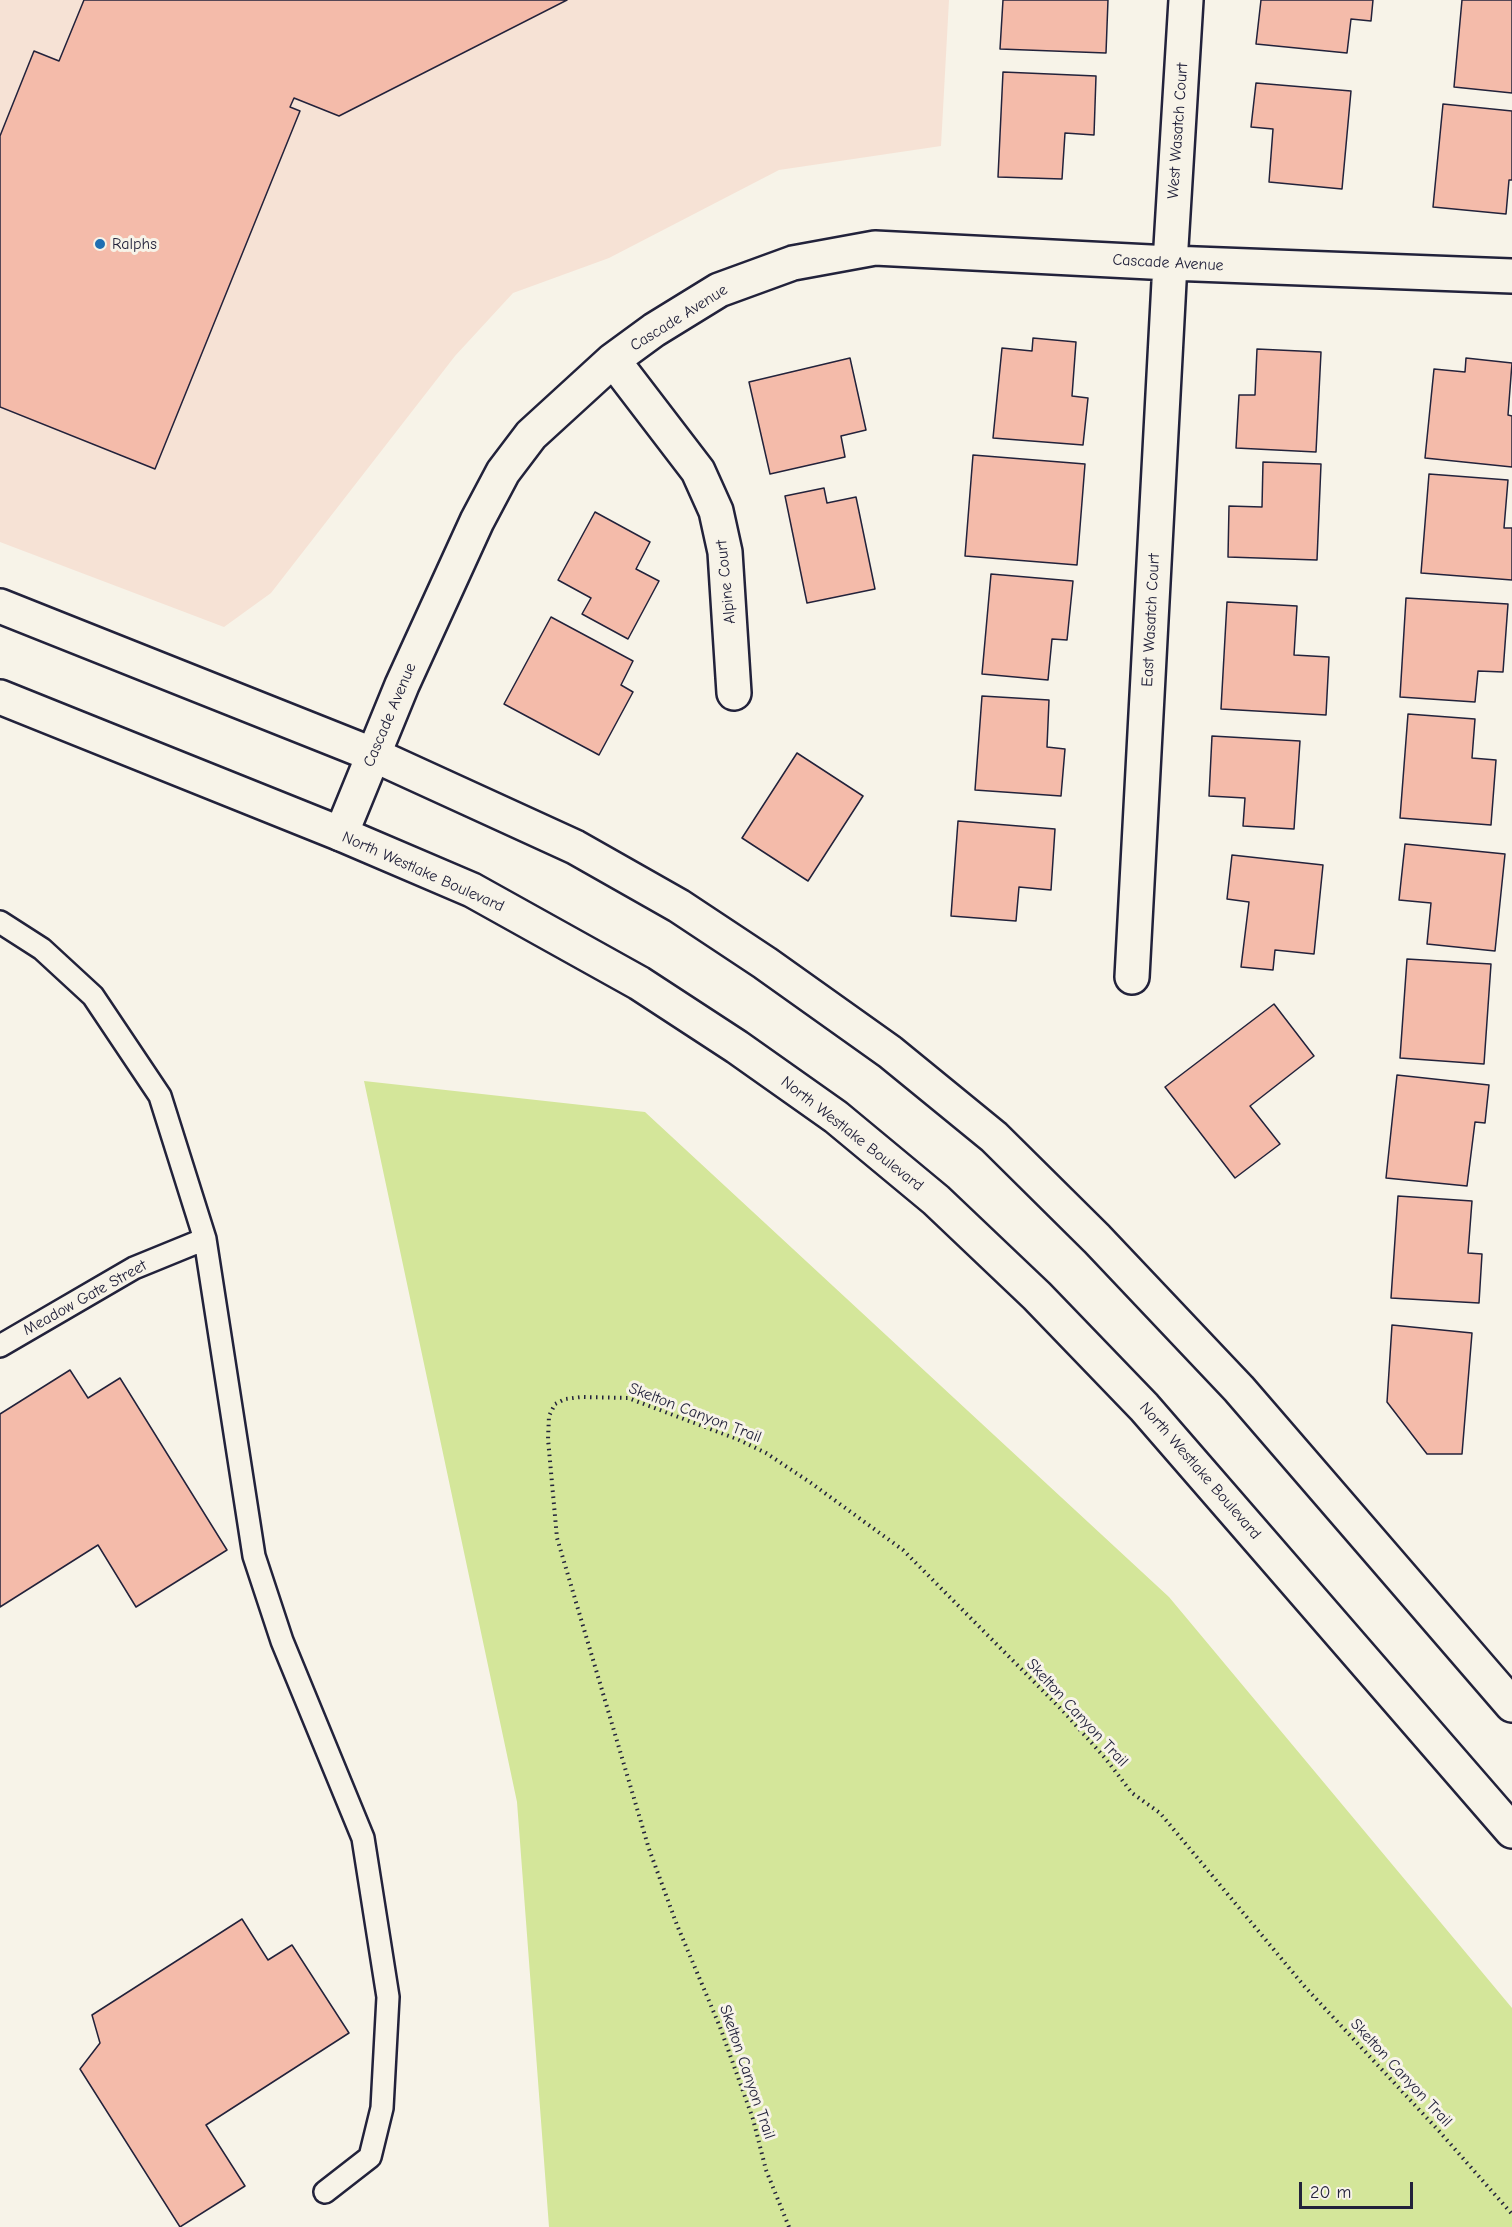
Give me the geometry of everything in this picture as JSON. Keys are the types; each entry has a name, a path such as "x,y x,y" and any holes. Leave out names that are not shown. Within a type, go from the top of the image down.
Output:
{"main road":[{"name":"West Wasatch Court","path":"1170,263 1186,0"},
{"name":"Cascade Avenue","path":"341,834 402,685 477,520 503,472 531,435 613,360 654,330 719,290 793,263 875,248 1170,263 1512,276"},
{"name":"East Wasatch Court","path":"1132,977 1170,263"},
{"name":"Alpine Court","path":"613,360 698,471 716,511 726,552 734,693"},
{"path":"0,606 374,755 575,848 679,906 765,963 890,1052 994,1137 1098,1239 1239,1389 1512,1705"},
{"name":"North Westlake Boulevard","path":"0,698 341,834 472,890 639,983 737,1047 836,1117 936,1200 1037,1296 1144,1407 1512,1831"}],"lane":[{"path":"0,922 42,949 93,996 160,1096 205,1239 254,1556 282,1641 363,1838 388,1997 381,2108 370,2157 326,2192"},
{"name":"Meadow Gate Street","path":"0,1346 134,1268 205,1239"}],"path":[{"name":"Skelton Canyon Trail","path":"789,2227 766,2170 753,2118 720,2027 676,1925 649,1849 557,1538 548,1439 549,1416 555,1404 565,1399 628,1398 737,1439 784,1465 903,1550 1064,1712 1105,1758 1132,1793 1160,1813 1305,1987 1439,2131 1512,2214"}],"shaded area":[{"path":"0,0 949,0 941,146 779,170 609,258 513,293 455,356 271,593 224,627 0,542"}],"green space":[{"path":"364,1081 645,1112 1169,1597 1512,2008 1512,2227 549,2227 517,1802"}],"building":[{"path":"84,0 567,0 339,116 294,98 290,107 300,111 155,469 0,407 0,136 34,51 59,61"},
{"path":"1003,0 1108,0 1106,53 1000,49"},
{"path":"1261,0 1373,0 1371,21 1351,19 1347,53 1256,44"},
{"path":"1462,0 1512,0 1512,93 1454,87"},
{"path":"1003,72 1096,76 1094,135 1065,133 1062,179 998,177"},
{"path":"1256,83 1351,91 1342,189 1269,182 1273,129 1251,127"},
{"path":"1443,104 1512,111 1512,180 1509,180 1506,214 1433,207"},
{"path":"1033,338 1076,342 1072,396 1088,398 1083,445 993,438 1002,348 1032,351"},
{"path":"1257,349 1321,352 1316,452 1236,448 1239,395 1255,395"},
{"path":"850,358 866,430 841,436 845,457 770,474 749,382"},
{"path":"1466,358 1512,363 1508,415 1512,416 1512,467 1425,458 1434,369 1465,372"},
{"path":"973,455 1085,464 1077,565 965,556"},
{"path":"1263,462 1321,464 1317,560 1228,557 1229,506 1262,507"},
{"path":"1429,474 1508,480 1504,528 1512,528 1512,580 1421,573"},
{"path":"824,488 827,503 856,497 875,589 807,603 785,496"},
{"path":"595,512 650,542 636,569 659,581 628,639 582,614 591,598 558,580"},
{"path":"991,574 1073,581 1067,640 1052,639 1048,680 982,674"},
{"path":"1406,598 1508,604 1503,672 1478,671 1475,702 1400,697"},
{"path":"1227,602 1297,606 1294,655 1329,657 1326,715 1221,709"},
{"path":"551,617 633,661 621,685 633,692 599,755 504,704"},
{"path":"982,696 1049,700 1047,747 1065,749 1061,796 975,790"},
{"path":"1408,714 1475,719 1472,758 1496,760 1491,825 1400,818"},
{"path":"1212,736 1300,741 1294,829 1243,826 1245,798 1209,796"},
{"path":"797,753 863,796 808,881 742,838"},
{"path":"958,821 1055,829 1051,890 1019,887 1016,921 951,916"},
{"path":"1405,844 1505,854 1495,951 1427,944 1431,903 1399,900"},
{"path":"1232,855 1323,865 1314,954 1275,950 1273,970 1241,967 1249,902 1227,899"},
{"path":"1407,959 1491,964 1484,1064 1400,1058"},
{"path":"1274,1004 1314,1056 1250,1106 1280,1144 1235,1178 1165,1087"},
{"path":"1397,1075 1489,1085 1485,1123 1475,1122 1467,1186 1386,1178"},
{"path":"1398,1196 1472,1201 1468,1253 1482,1254 1479,1303 1391,1298"},
{"path":"1392,1325 1472,1333 1462,1454 1427,1454 1387,1402"},
{"path":"70,1370 88,1398 120,1378 227,1550 136,1607 98,1545 0,1607 0,1414"},
{"path":"242,1919 268,1960 292,1945 349,2033 206,2125 245,2186 180,2227 80,2069 100,2043 92,2015"}],"place":[{"name":"Ralphs","path":"100,244"}]}
